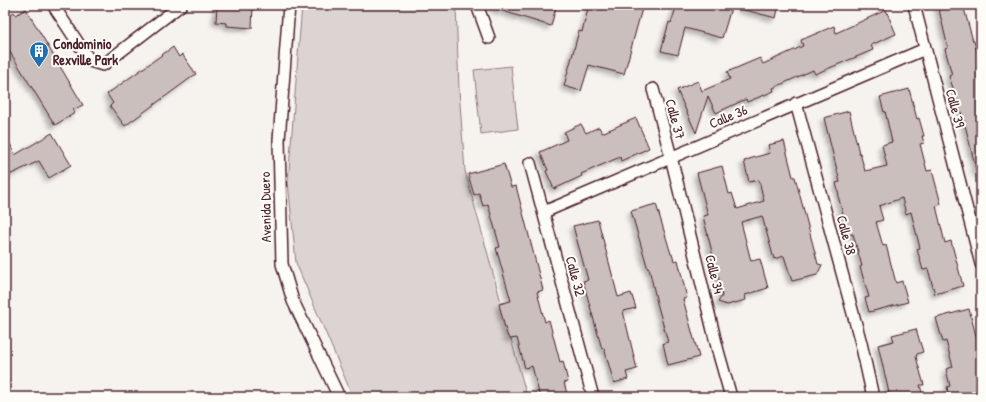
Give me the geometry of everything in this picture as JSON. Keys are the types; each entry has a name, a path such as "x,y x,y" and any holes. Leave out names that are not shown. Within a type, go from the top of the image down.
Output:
{"street":[{"path":"53,5 90,62 103,65 181,5"},
{"name":"Avenida Duero","path":"289,5 279,140 282,264 294,301 339,397"},
{"path":"478,5 489,38"},
{"name":"Calle 39","path":"914,5 981,264"},
{"name":"Calle 36","path":"544,212 925,49"},
{"name":"Calle 37","path":"653,89 671,157"},
{"name":"Calle 38","path":"796,103 873,397"},
{"name":"Calle 34","path":"671,157 718,351 731,397"},
{"name":"Calle 32","path":"530,163 592,397"}],"shaded area":[{"path":"302,5 456,5 459,90 465,171 527,397 353,397 296,263 288,182"},
{"path":"511,66 518,129 481,134 474,70"}],"building":[{"path":"217,5 253,5 252,28 227,26 227,23 216,22"},
{"path":"493,5 547,5 556,7 551,26 493,8"},
{"path":"589,5 643,5 624,74 589,65 581,91 564,86 579,31 582,32"},
{"path":"677,5 732,5 722,38 685,28 678,55 661,51 669,22 671,23"},
{"path":"742,5 779,5 776,18 741,9"},
{"path":"938,5 963,5 973,41 981,62 981,172 977,173 964,121 949,76 952,75 945,49 948,48"},
{"name":"Condominio Rexville Park","path":"26,9 83,105 73,110 75,113 55,125 5,44 5,18 14,12 16,15"},
{"path":"886,10 896,34 871,45 873,50 815,74 813,70 773,88 774,91 747,102 746,99 716,113 708,96 696,133 677,90 698,81 702,91 730,79 727,72 760,58 763,64 803,46 801,40 834,26 836,33"},
{"name":"Condominio Rexville Park","path":"173,47 179,57 182,54 196,74 125,126 110,106 113,103 107,94"},
{"path":"909,89 917,119 919,118 924,136 922,136 924,143 920,144 927,171 932,170 941,204 936,206 945,243 951,241 963,286 935,294 928,269 923,270 917,249 920,248 911,212 906,214 902,198 879,206 883,220 876,222 883,246 886,245 896,283 902,281 908,302 869,312 865,298 869,297 860,267 862,266 853,234 849,235 838,196 836,183 840,182 824,118 849,111 865,171 887,166 882,145 892,142 885,111 884,112 880,97"},
{"path":"636,118 649,148 621,161 620,157 581,174 582,176 554,189 540,152 567,140 564,132 581,124 586,133 599,127 602,133"},
{"path":"5,132 15,155 52,133 71,165 49,178 39,161 5,177"},
{"path":"784,141 818,264 822,265 817,275 792,281 784,256 774,259 762,216 741,222 751,261 760,259 768,288 745,295 746,300 727,305 718,302 722,296 718,275 716,276 711,256 713,256 703,216 708,215 697,173 722,166 729,194 732,193 737,209 764,201 759,180 749,182 744,161 770,153 768,145"},
{"path":"504,164 511,187 516,186 543,290 537,292 545,322 549,320 560,362 563,361 568,382 564,383 568,397 540,397 532,366 525,368 517,338 510,339 505,328 499,304 511,301 496,248 500,247 488,204 483,206 479,193 474,195 468,174"},
{"path":"656,204 671,254 674,261 678,260 687,298 683,299 699,357 668,365 663,343 668,342 649,268 648,269 631,211"},
{"path":"598,220 618,297 631,293 636,308 623,311 637,369 626,372 628,379 614,383 604,348 602,349 583,281 588,280 573,226"},
{"path":"969,309 981,355 981,394 968,397 949,397 947,387 950,386 946,369 953,367 946,341 943,342 936,318"},
{"path":"916,329 923,352 917,354 916,357 924,385 920,385 923,397 890,397 878,345 894,341 892,335"}],"place":[{"name":"Condominio Rexville Park","path":"39,68"}]}
